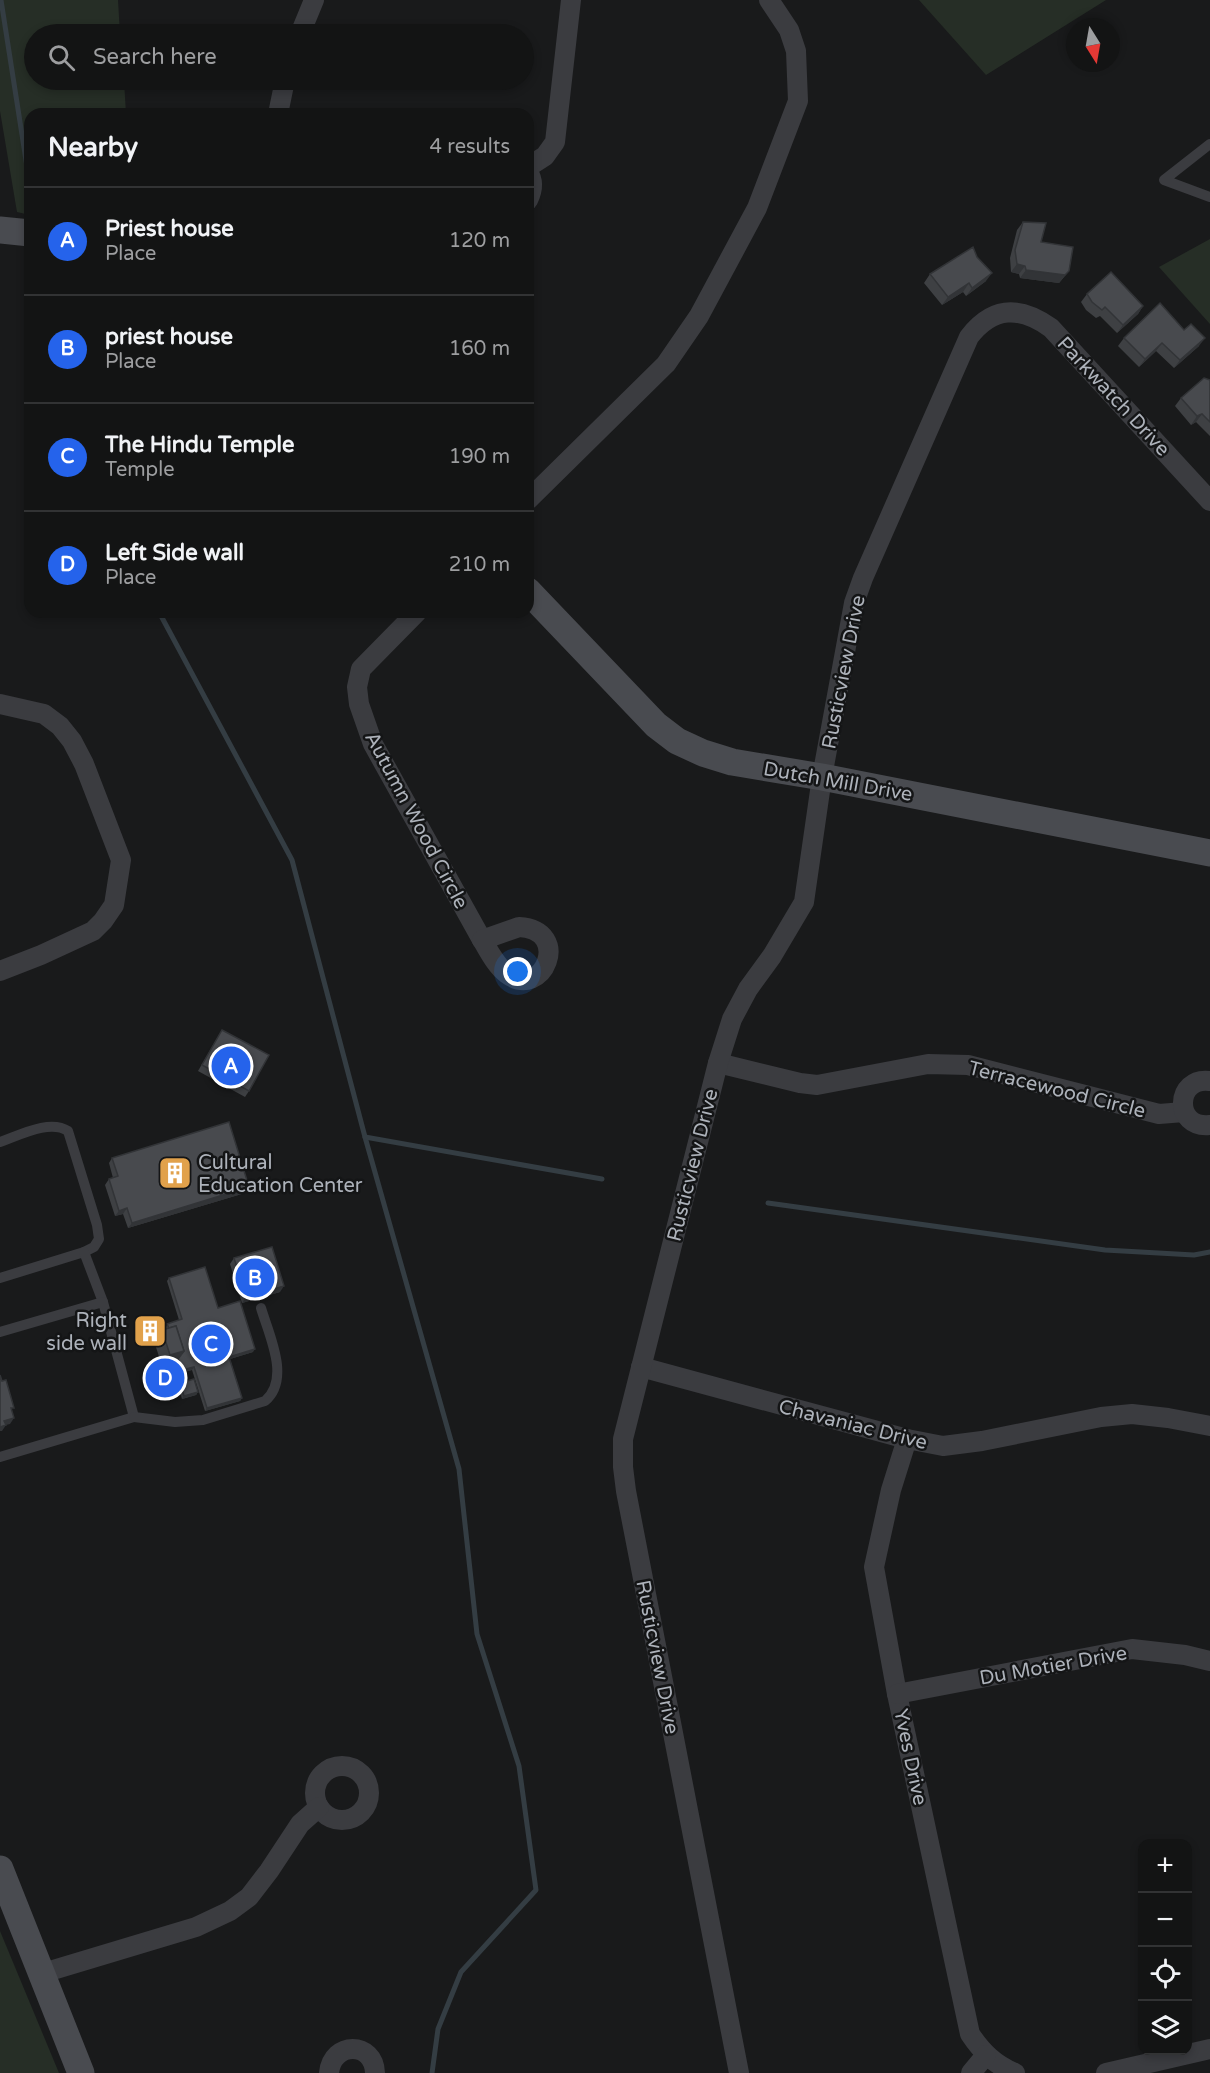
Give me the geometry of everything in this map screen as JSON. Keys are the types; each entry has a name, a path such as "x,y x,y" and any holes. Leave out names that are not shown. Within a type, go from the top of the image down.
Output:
{"street":[{"path":"304,24 314,0"},
{"path":"534,165 545,156 555,142 571,0"},
{"path":"534,494 666,364 699,316 757,208 798,101 796,51 789,30 769,0"},
{"path":"279,108 283,90"},
{"path":"0,230 24,232"},
{"name":"Parkwatch Drive","path":"1006,312 1037,318 1051,328 1210,501"},
{"name":"Rusticview Drive","path":"739,2073 623,1467 623,1439 718,1063 732,1019 748,989 772,956 804,902 822,777 854,603 969,337 990,317 1006,312"},
{"name":"Dutch Mill Drive","path":"534,597 656,725 677,741 703,753 732,762 822,777 1210,853"},
{"name":"Autumn Wood Circle","path":"411,618 362,669 357,687 358,704 372,744 482,940"},
{"path":"0,704 44,714 60,726 72,741 84,764 121,860 114,905 93,931 0,971"},
{"name":"Terracewood Circle","path":"718,1063 800,1083 818,1085 928,1064 968,1065 1159,1114 1184,1112 1194,1123 1201,1126 1210,1125"},
{"path":"1184,1112 1183,1097 1187,1090 1199,1082 1210,1081"},
{"name":"Chavaniac Drive","path":"641,1367 907,1440 943,1446 982,1441 1101,1417 1132,1414 1210,1426"},
{"name":"Yves Drive","path":"907,1440 891,1490 874,1567 897,1695 970,2034 1000,2064"},
{"name":"Du Motier Drive","path":"897,1695 1132,1649 1185,1655 1210,1661"},
{"path":"43,1973 196,1927 230,1911 249,1897 300,1824 319,1807"},
{"path":"0,1869 81,2073"},
{"path":"329,2073 333,2058 346,2049 354,2049 368,2055 372,2060 375,2073"},
{"path":"1106,2073 1210,2049"},
{"path":"971,2073 1000,2064"}],"lane":[{"path":"1210,144 1164,180 1210,197"},
{"path":"0,1142 52,1125 61,1126 68,1131 97,1225 99,1239 94,1247 84,1252 0,1278"},
{"path":"84,1252 103,1302 134,1418"},
{"path":"0,1332 103,1302"},
{"path":"0,1457 134,1418 174,1422 203,1420 266,1401 276,1386 277,1360 261,1308"}],"shaded area":[{"path":"0,0 118,0 119,24 24,24 24,90 125,90 126,108 24,108 24,214 17,212 0,111"},
{"path":"919,0 1106,0 1077,18 1066,18 1066,25 986,75"},
{"path":"1210,239 1210,324 1159,267"},
{"path":"0,1931 59,2073 0,2073"}],"building":[{"path":"1023,222 1046,223 1041,242 1073,247 1069,271 1065,275 1026,270 1025,266 1017,264 1015,250"},
{"path":"973,247 977,257 992,273 972,288 969,283 948,297 930,274"},
{"path":"1111,272 1143,306 1123,325 1105,307 1102,310 1092,302 1087,294"},
{"path":"1160,303 1184,330 1191,324 1205,338 1180,360 1162,343 1145,359 1124,338"},
{"path":"1204,378 1210,380 1210,422 1202,414 1197,416 1181,398"},
{"path":"222,1030 269,1055 249,1091 202,1065"},
{"name":"Cultural Education Center","path":"229,1122 249,1187 132,1223 127,1208 119,1211 109,1179 118,1176 112,1158"},
{"path":"272,1247 284,1286 246,1297 234,1258"},
{"path":"205,1267 218,1308 240,1301 255,1349 229,1357 242,1398 207,1408 194,1367 182,1370 178,1359 184,1351 176,1326 169,1328 167,1324 182,1319 169,1278"},
{"name":"Right side wall","path":"154,1318 159,1335 150,1337 145,1321"},
{"path":"176,1326 184,1351 170,1355 162,1330"},
{"path":"170,1366 174,1381 165,1384 160,1369"},
{"path":"0,1375 2,1381 6,1380 14,1408 11,1408 14,1418 4,1421 6,1425 0,1427"},
{"path":"194,1379 198,1392 184,1396 180,1383"}],"waterway":[{"path":"1,0 24,148"},
{"path":"162,618 292,860 365,1137 459,1469 477,1634 519,1766 536,1890 461,1972 438,2029 432,2073"},
{"path":"365,1137 602,1179"},
{"path":"768,1203 1105,1250 1194,1255 1210,1252"}],"place":[{"name":"Priest house","path":"231,1066"},
{"name":"Cultural Education Center","path":"175,1173"},
{"name":"priest house","path":"255,1278"},
{"name":"Right side wall","path":"150,1331"},
{"name":"The Hindu Temple","path":"211,1344"},
{"name":"Left Side wall","path":"165,1378"}]}
